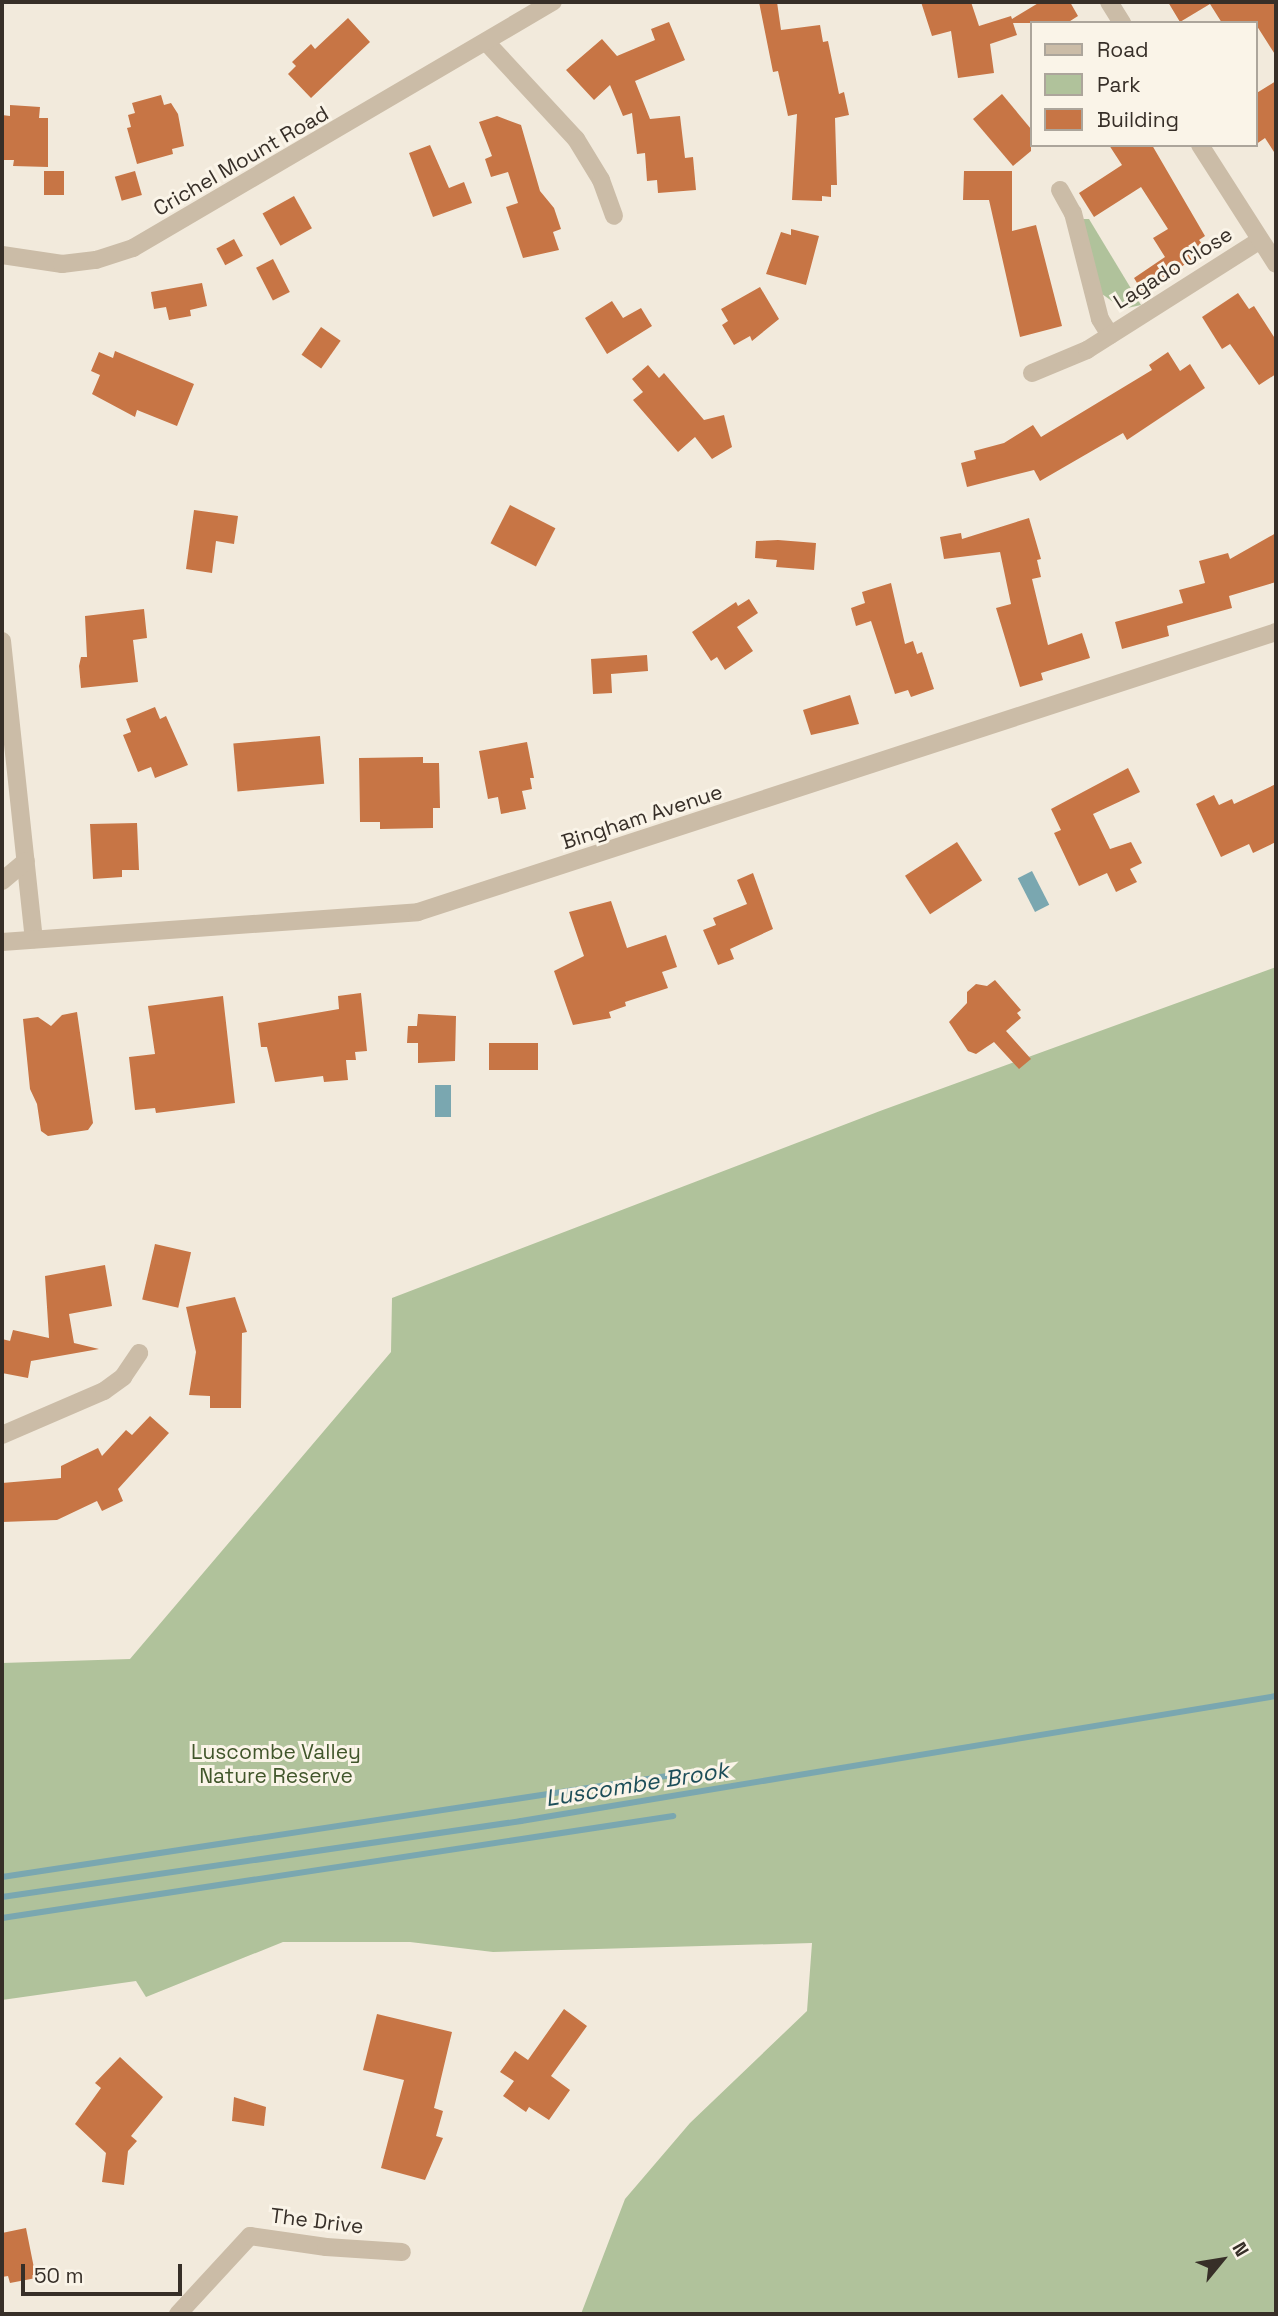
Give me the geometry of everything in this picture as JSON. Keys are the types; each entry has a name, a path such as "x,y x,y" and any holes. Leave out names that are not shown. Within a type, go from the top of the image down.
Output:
{"street":[{"name":"Crichel Mount Road","path":"2,255 62,264 96,260 133,248 553,2"},
{"path":"1109,2 1121,21"},
{"path":"486,43 576,139 601,180 614,216"},
{"path":"1201,147 1276,264"},
{"name":"Lagado Close","path":"1060,190 1073,212 1101,318 1110,335"},
{"name":"Lagado Close","path":"1031,373 1087,351 1260,240"},
{"name":"Bingham Avenue","path":"2,942 418,912 1276,632"},
{"path":"2,641 34,939"},
{"path":"2,881 26,862"},
{"path":"2,1435 104,1391 123,1377 139,1353"},
{"name":"The Drive","path":"178,2314 250,2236 326,2247 402,2252"}],"green space":[{"path":"1083,219 1089,219 1141,305 1123,309 1102,294"},
{"name":"Luscombe Valley Nature Reserve","path":"1276,967 1276,2314 581,2314 625,2199 690,2123 807,2011 812,1943 493,1952 410,1942 283,1942 146,1997 136,1981 2,2000 2,1663 130,1659 391,1352 392,1298 880,1111"}],"water":[{"path":"1032,871 1049,905 1035,912 1018,878"},
{"path":"435,1085 451,1085 451,1117 435,1117"}],"building":[{"path":"759,2 777,2 781,30 820,25 823,42 828,41 839,94 844,92 849,115 835,118 837,185 831,185 831,197 822,196 822,201 792,200 797,114 788,116 778,71 773,72"},
{"path":"921,2 971,2 979,26 1011,16 1012,19 1040,2 1070,2 1078,16 1070,21 1013,23 1017,35 990,44 994,73 958,78 951,31 932,36"},
{"path":"1168,2 1276,2 1276,56 1257,26 1257,21 1221,21 1210,4 1179,21"},
{"path":"348,18 370,42 311,98 288,74 296,66 292,62 311,44 315,49"},
{"path":"669,22 685,60 635,81 650,119 680,116 685,158 693,157 696,190 658,193 657,180 647,181 645,153 637,154 632,113 623,116 610,85 594,100 566,70 602,39 617,56 655,40 651,29"},
{"path":"1276,81 1276,155 1265,138 1257,144 1257,93"},
{"path":"1002,94 1030,128 1031,151 1013,166 973,119"},
{"path":"161,95 164,105 171,103 178,114 184,146 172,149 173,154 137,164 127,128 131,127 128,115 135,113 132,103"},
{"path":"10,105 40,107 39,118 48,118 48,167 13,166 14,160 2,160 2,115 10,116"},
{"path":"497,116 521,125 540,191 554,208 561,229 553,232 559,250 523,258 506,207 518,203 508,172 491,177 485,159 492,156 479,122"},
{"path":"430,145 449,188 464,182 472,203 433,217 409,153"},
{"path":"1110,147 1153,147 1205,236 1199,240 1203,245 1189,255 1192,260 1142,291 1134,278 1165,257 1153,238 1168,229 1141,187 1094,217 1079,193 1122,165"},
{"path":"44,171 64,171 64,195 44,195"},
{"path":"135,171 142,195 122,201 115,177"},
{"path":"964,171 1012,171 1012,231 1036,225 1062,326 1020,337 989,200 963,200"},
{"path":"294,196 312,228 280,246 263,213"},
{"path":"791,229 819,236 806,285 766,274 781,232 791,235"},
{"path":"234,239 243,256 225,265 216,248"},
{"path":"273,259 290,292 273,301 256,268"},
{"path":"202,283 207,306 190,310 191,316 169,320 166,307 154,309 151,292"},
{"path":"760,287 779,319 752,341 750,336 734,345 722,325 728,321 721,309"},
{"path":"1238,293 1249,309 1254,306 1276,340 1276,374 1259,385 1230,344 1222,349 1202,317"},
{"path":"612,301 623,318 641,308 652,326 607,354 585,318"},
{"path":"321,327 341,341 321,369 301,355"},
{"path":"115,351 194,384 177,426 137,410 135,417 92,394 100,375 91,371 99,352 113,358"},
{"path":"1168,352 1180,371 1190,364 1205,388 1127,440 1123,433 1040,481 1034,470 967,487 961,463 976,459 974,451 1004,443 1033,425 1041,437 1152,370 1149,365"},
{"path":"648,365 659,378 664,373 704,420 724,415 732,447 712,459 695,437 678,452 633,400 643,392 632,379"},
{"path":"510,505 555,528 536,566 490,543"},
{"path":"194,510 238,516 234,544 216,541 212,573 186,569"},
{"path":"1029,518 1041,559 1037,560 1041,577 1032,579 1048,645 1082,633 1090,658 1041,673 1043,680 1020,687 996,608 1011,604 1000,552 944,559 940,537 961,533 962,539"},
{"path":"1276,533 1276,582 1229,596 1232,608 1167,626 1169,636 1122,649 1115,622 1183,603 1179,590 1205,583 1199,561 1228,553 1230,559"},
{"path":"756,541 816,543 814,570 776,567 777,560 755,558"},
{"path":"891,583 905,644 913,641 917,654 922,652 934,689 911,697 908,690 895,694 871,621 856,626 851,608 865,603 862,592"},
{"path":"749,599 758,613 737,627 753,651 725,670 717,657 711,661 692,632 736,602 738,606"},
{"path":"144,609 147,638 133,640 138,682 81,688 79,666 81,657 87,657 85,616"},
{"path":"647,655 648,671 611,674 612,693 593,694 591,659"},
{"path":"850,695 859,724 811,735 803,710"},
{"path":"155,707 160,719 166,716 188,765 155,778 151,767 138,772 123,735 131,732 126,719"},
{"path":"320,736 324,784 238,791 233,744"},
{"path":"527,742 534,778 530,778 532,789 522,791 526,809 501,814 498,797 488,799 479,751"},
{"path":"423,757 423,763 439,763 440,808 433,808 433,828 380,829 380,822 360,822 359,758"},
{"path":"1128,768 1140,792 1093,814 1110,849 1131,842 1142,863 1130,869 1137,882 1116,892 1107,873 1079,886 1054,833 1061,830 1051,809"},
{"path":"1276,784 1276,842 1253,853 1249,844 1221,857 1196,804 1214,795 1219,805 1232,799 1234,804"},
{"path":"137,823 139,870 122,870 122,877 93,879 90,824"},
{"path":"957,842 982,881 930,914 905,876"},
{"path":"753,873 773,929 730,949 734,959 718,965 703,930 716,925 713,918 747,904 737,880"},
{"path":"611,901 627,948 666,935 677,967 662,972 668,988 625,1002 626,1006 609,1012 611,1018 573,1025 554,971 584,956 569,912"},
{"path":"995,980 1021,1010 1017,1013 1021,1018 1006,1031 1031,1059 1019,1069 994,1042 976,1054 968,1051 949,1022 967,1003 967,992 976,984 987,986"},
{"path":"361,993 367,1051 355,1052 356,1060 346,1060 348,1080 324,1082 323,1076 275,1082 267,1047 261,1047 258,1023 339,1009 338,996"},
{"path":"223,996 235,1103 156,1113 155,1108 135,1110 129,1057 155,1054 148,1006"},
{"path":"77,1012 93,1123 88,1130 48,1136 41,1131 37,1104 30,1089 23,1019 38,1017 51,1026 62,1015"},
{"path":"418,1014 456,1016 455,1061 418,1063 418,1043 407,1043 408,1026 417,1026"},
{"path":"489,1043 538,1043 538,1070 489,1070"},
{"path":"155,1244 191,1252 178,1308 142,1300"},
{"path":"105,1265 112,1306 69,1314 74,1343 99,1349 31,1361 28,1378 2,1373 2,1339 10,1341 13,1330 49,1338 45,1276"},
{"path":"235,1297 247,1332 242,1333 241,1408 210,1408 210,1396 189,1395 196,1352 186,1307"},
{"path":"150,1416 169,1433 118,1489 123,1501 102,1511 97,1501 57,1520 2,1522 2,1483 61,1478 61,1466 98,1448 102,1456 126,1430 132,1435"},
{"path":"564,2009 587,2026 551,2076 570,2090 549,2120 529,2107 526,2112 503,2096 514,2081 500,2072 515,2051 528,2060"},
{"path":"377,2014 452,2032 434,2108 443,2111 436,2136 443,2138 425,2180 381,2168 404,2080 363,2070"},
{"path":"120,2057 163,2097 131,2136 137,2141 128,2151 124,2185 102,2182 106,2153 75,2124 101,2088 95,2083"},
{"path":"234,2097 266,2107 264,2126 232,2121"},
{"path":"26,2228 36,2278 10,2283 8,2276 2,2277 2,2233"}],"waterway":[{"name":"Luscombe Brook","path":"2,1897 521,1821 1276,1696"},
{"path":"2,1877 667,1776"},
{"path":"2,1918 673,1816"}]}
